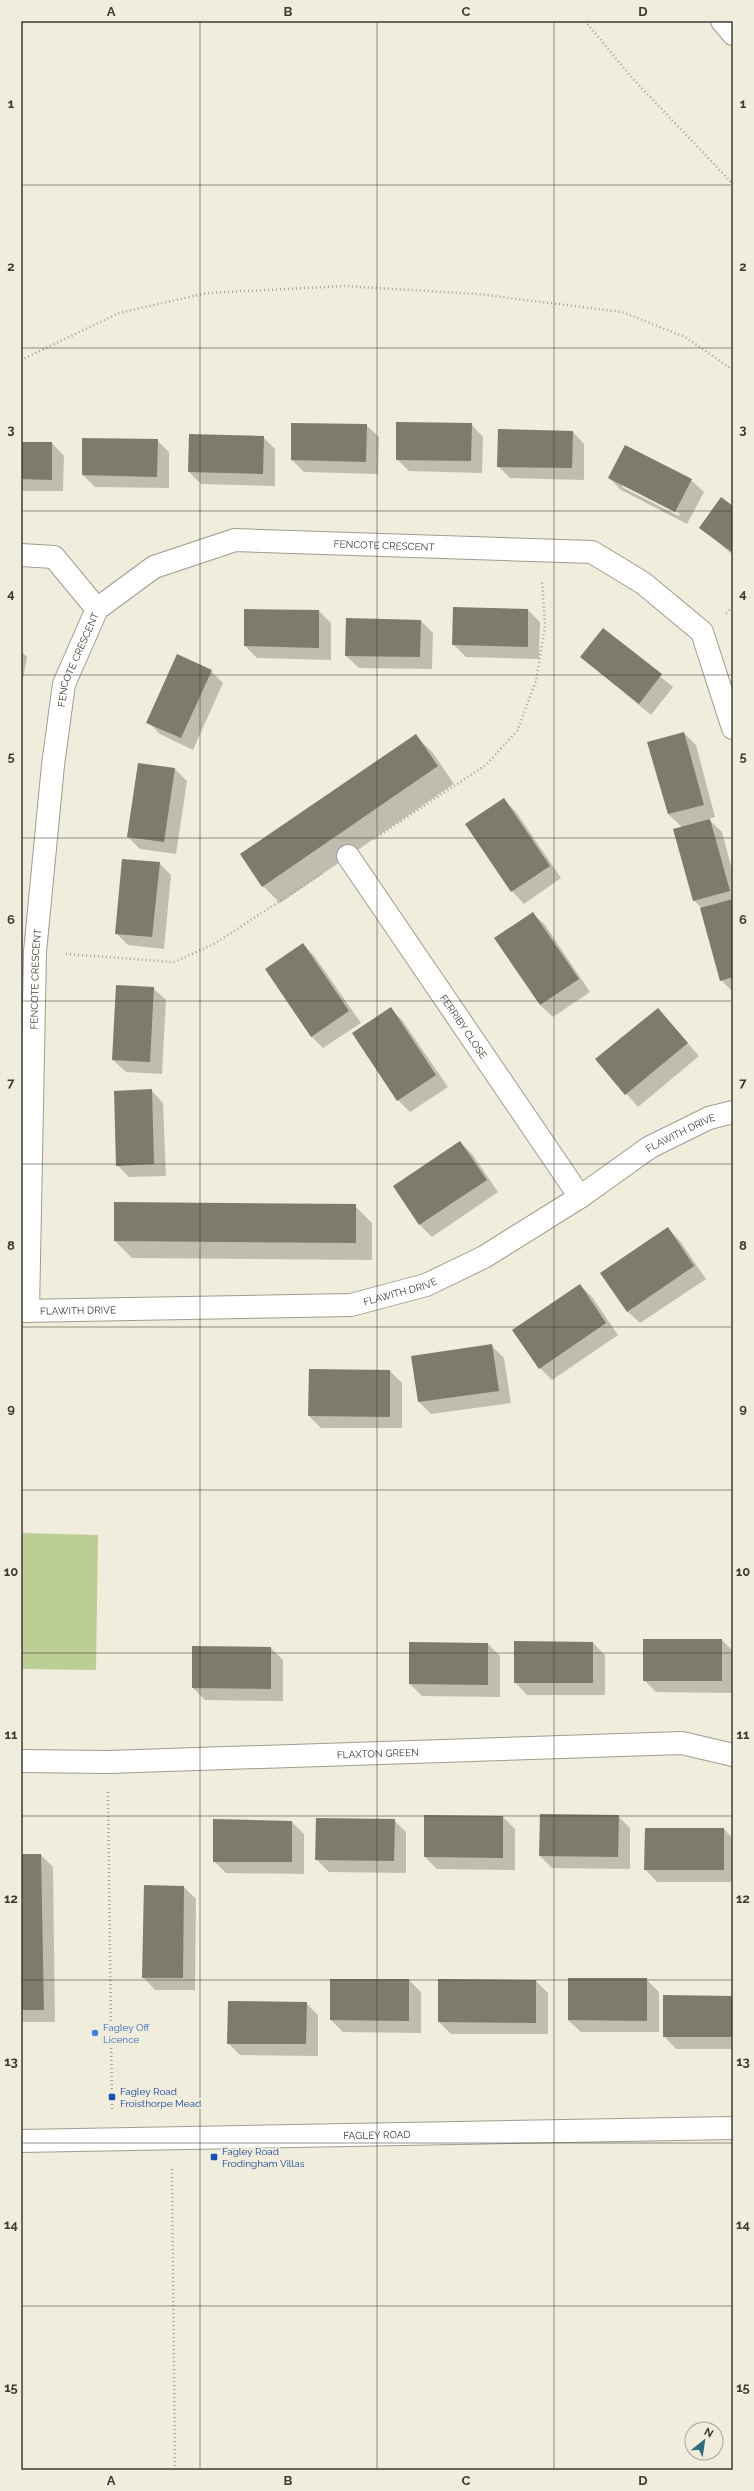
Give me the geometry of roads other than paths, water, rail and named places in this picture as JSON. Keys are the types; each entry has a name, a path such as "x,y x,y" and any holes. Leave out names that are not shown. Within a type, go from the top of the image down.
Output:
{"street":[{"path":"722,21 733,34"},
{"name":"FENCOTE CRESCENT","path":"25,1311 35,952 53,765 64,684 97,609 154,567 235,540 592,552 643,583 702,632 733,728"},
{"path":"21,554 54,557 97,609"},
{"name":"FERRIBY CLOSE","path":"348,856 580,1197"},
{"name":"FLAWITH DRIVE","path":"25,1311 351,1304 426,1285 484,1257 580,1197 650,1147 709,1118 733,1112"},
{"name":"FLAXTON GREEN","path":"21,1761 108,1762 682,1742 733,1755"},
{"name":"FAGLEY ROAD","path":"21,2141 733,2128"}],"place":[{"name":"Fagley Off Licence","path":"95,2033"},
{"name":"Fagley Road Froisthorpe Mead","path":"112,2097"},
{"name":"Fagley Road Frodingham Villas","path":"214,2157"}]}
